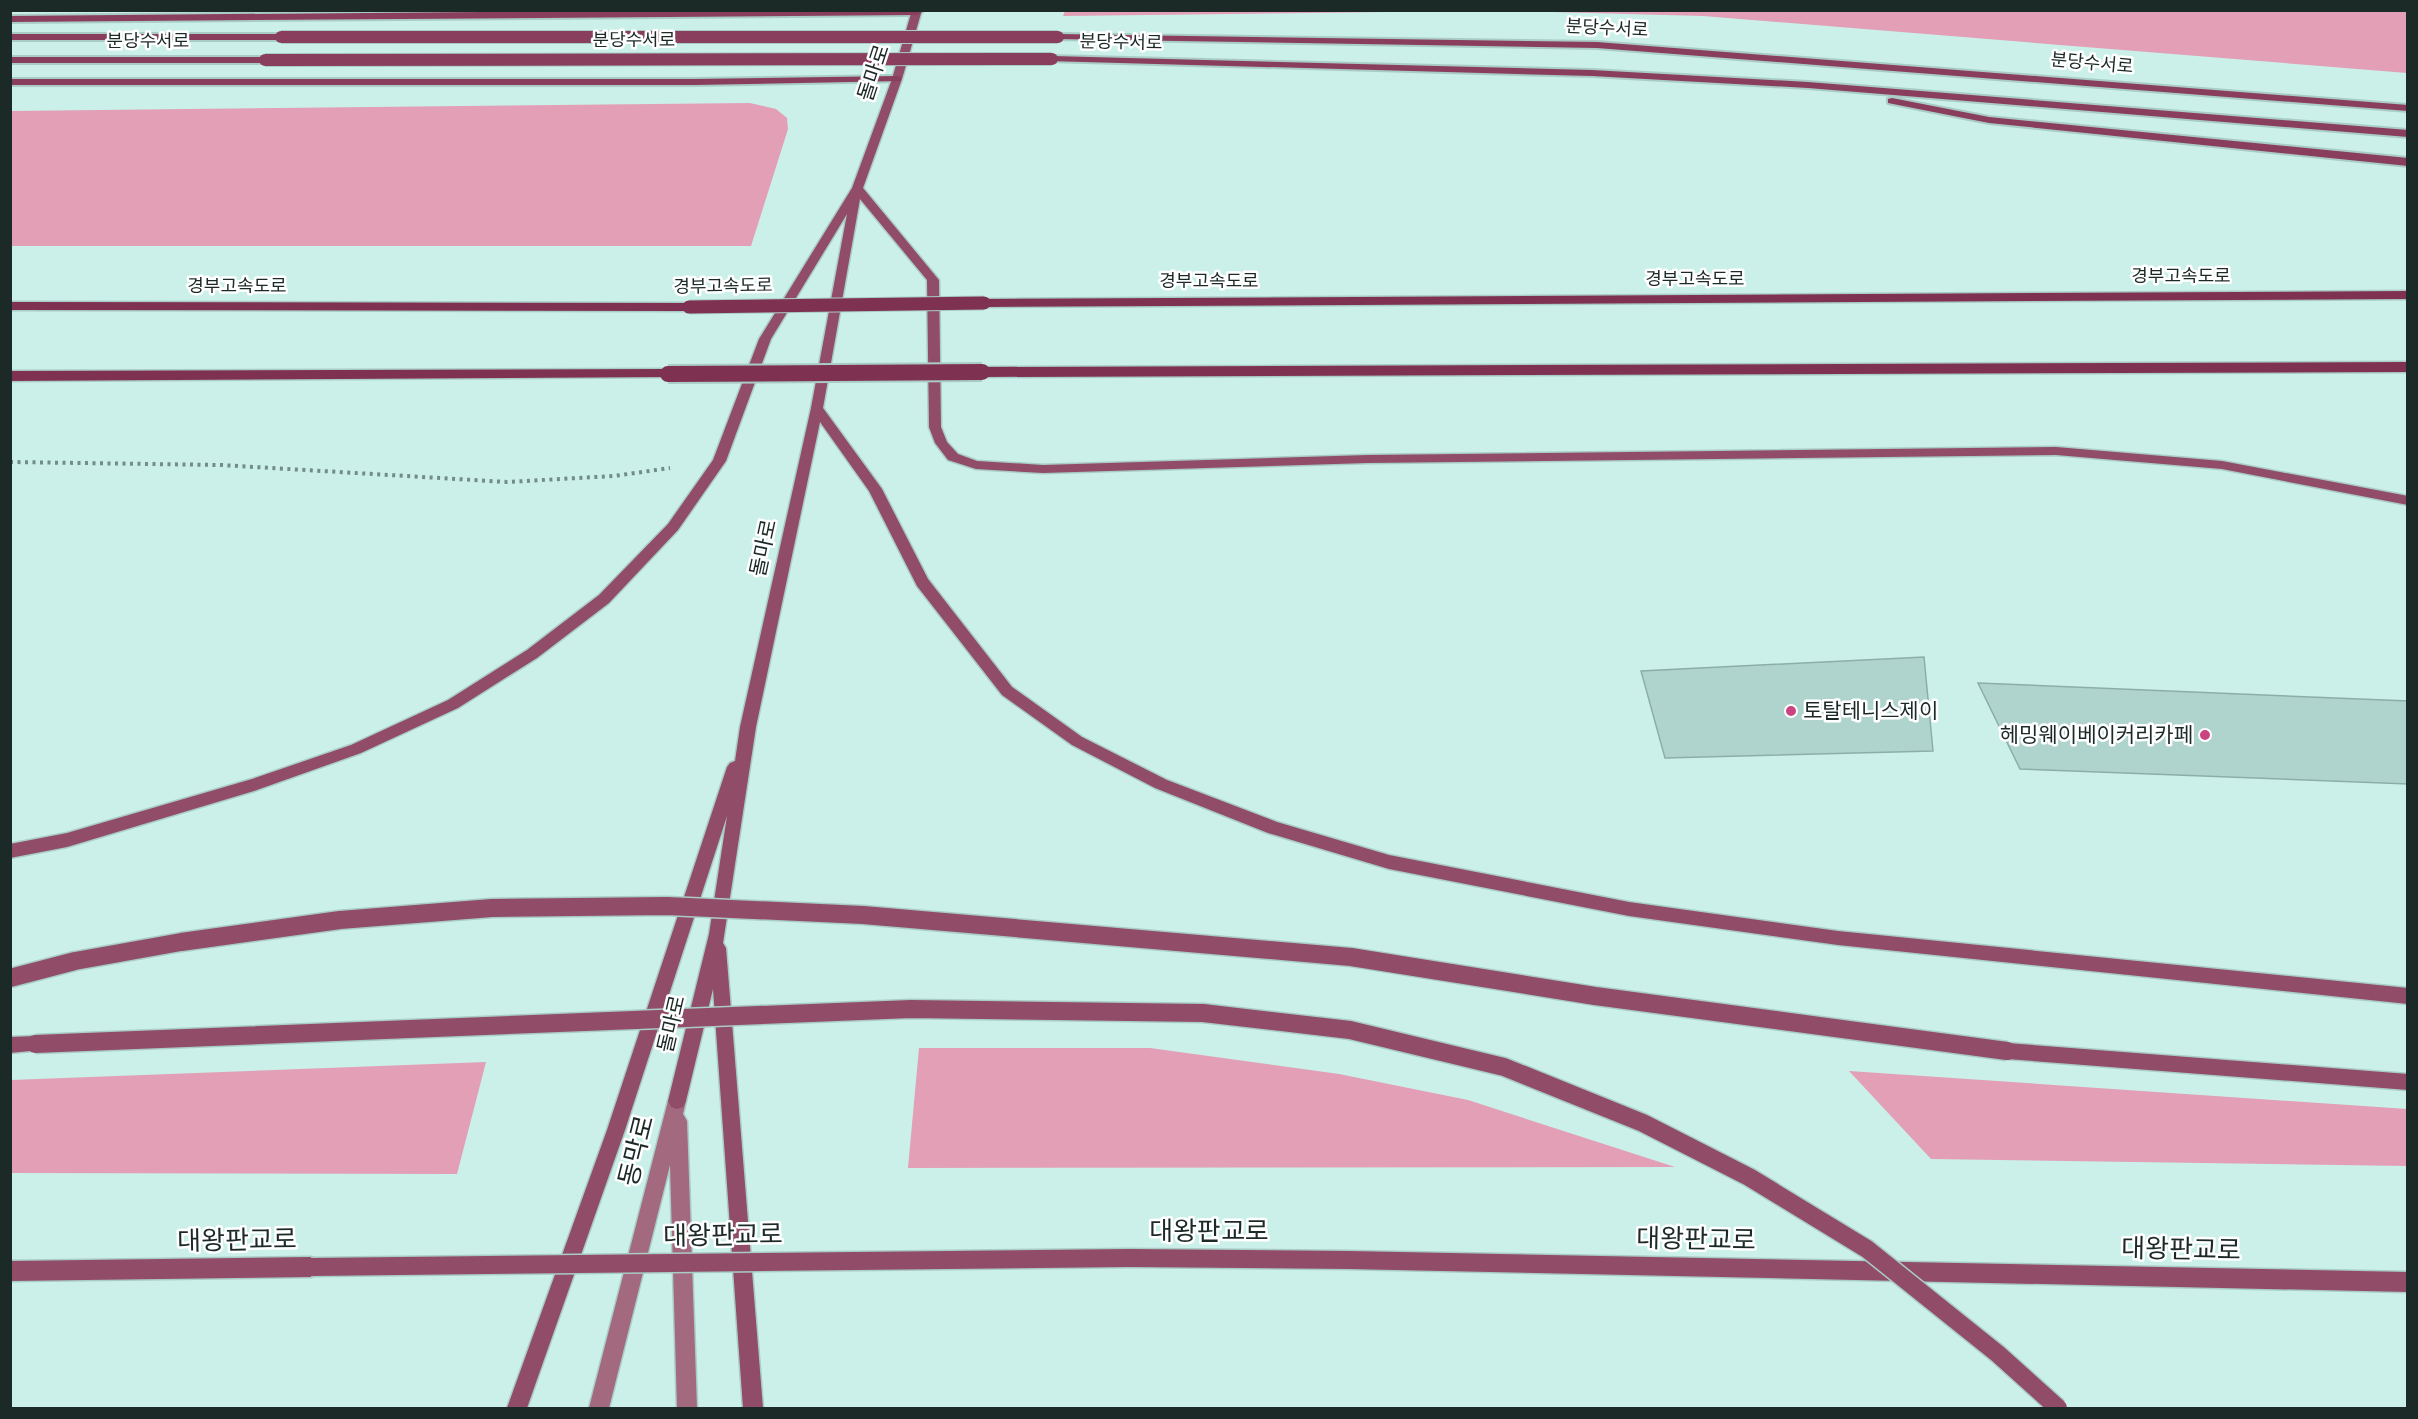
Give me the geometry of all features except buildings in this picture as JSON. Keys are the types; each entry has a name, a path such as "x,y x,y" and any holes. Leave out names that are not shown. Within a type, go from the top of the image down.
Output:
{"highway":[{"path":"10,19 917,11"},
{"name":"분당수서로","path":"10,37 1058,37 1597,45 2408,108"},
{"name":"분당수서로","path":"10,60 1052,59 1592,72 1808,85 2408,134"},
{"path":"10,82 694,82 897,79"},
{"path":"1808,85 1989,120 2408,162"},
{"name":"경부고속도로","path":"10,306 689,307 984,303 2408,295"},
{"path":"10,376 2408,367"}],"main road":[{"name":"돌마로","path":"677,1101 717,934 748,727 817,408 857,188 897,79 917,11"},
{"path":"10,851 67,840 254,785 356,749 453,704 532,654 604,599 673,527 719,461 765,339 857,188 933,280 935,427 941,443 953,457 976,465 1043,469 1380,459 2056,451 2222,465 2408,501"},
{"path":"817,408 875,489 922,582 1007,691 1077,741 1161,784 1274,828 1389,862 1629,909 1838,938 2408,996"},
{"path":"518,1408 616,1130 748,727"},
{"path":"10,978 75,961 181,942 340,920 492,908 667,906 863,915 1351,957 1595,996 2007,1052 2408,1082"},
{"path":"717,934 753,1408"},
{"path":"10,1045 911,1009 1203,1013 1350,1030 1504,1067 1643,1123 1749,1177 1867,1249 1998,1354 2058,1408"},
{"name":"동막로","path":"599,1408 677,1101"},
{"name":"동막로","path":"677,1101 687,1408"},
{"name":"대왕판교로","path":"10,1271 1129,1258 1349,1260 2408,1282"}],"path":[{"path":"10,462 221,465 507,482 614,476 719,461"}],"shaded area":[{"path":"1065,10 1464,11 1063,16"},
{"path":"1511,11 2407,11 2407,73 1703,16"},
{"path":"750,103 776,109 787,118 788,129 751,246 11,246 11,111"},
{"path":"919,1048 1150,1048 1339,1074 1468,1100 1675,1167 908,1168"},
{"path":"486,1062 457,1174 11,1173 11,1080"},
{"path":"1849,1071 2407,1109 2407,1166 1931,1159"}],"place":[{"name":"토탈테니스제이","path":"1791,711"},
{"name":"헤밍웨이베이커리카페","path":"2205,735"}]}
